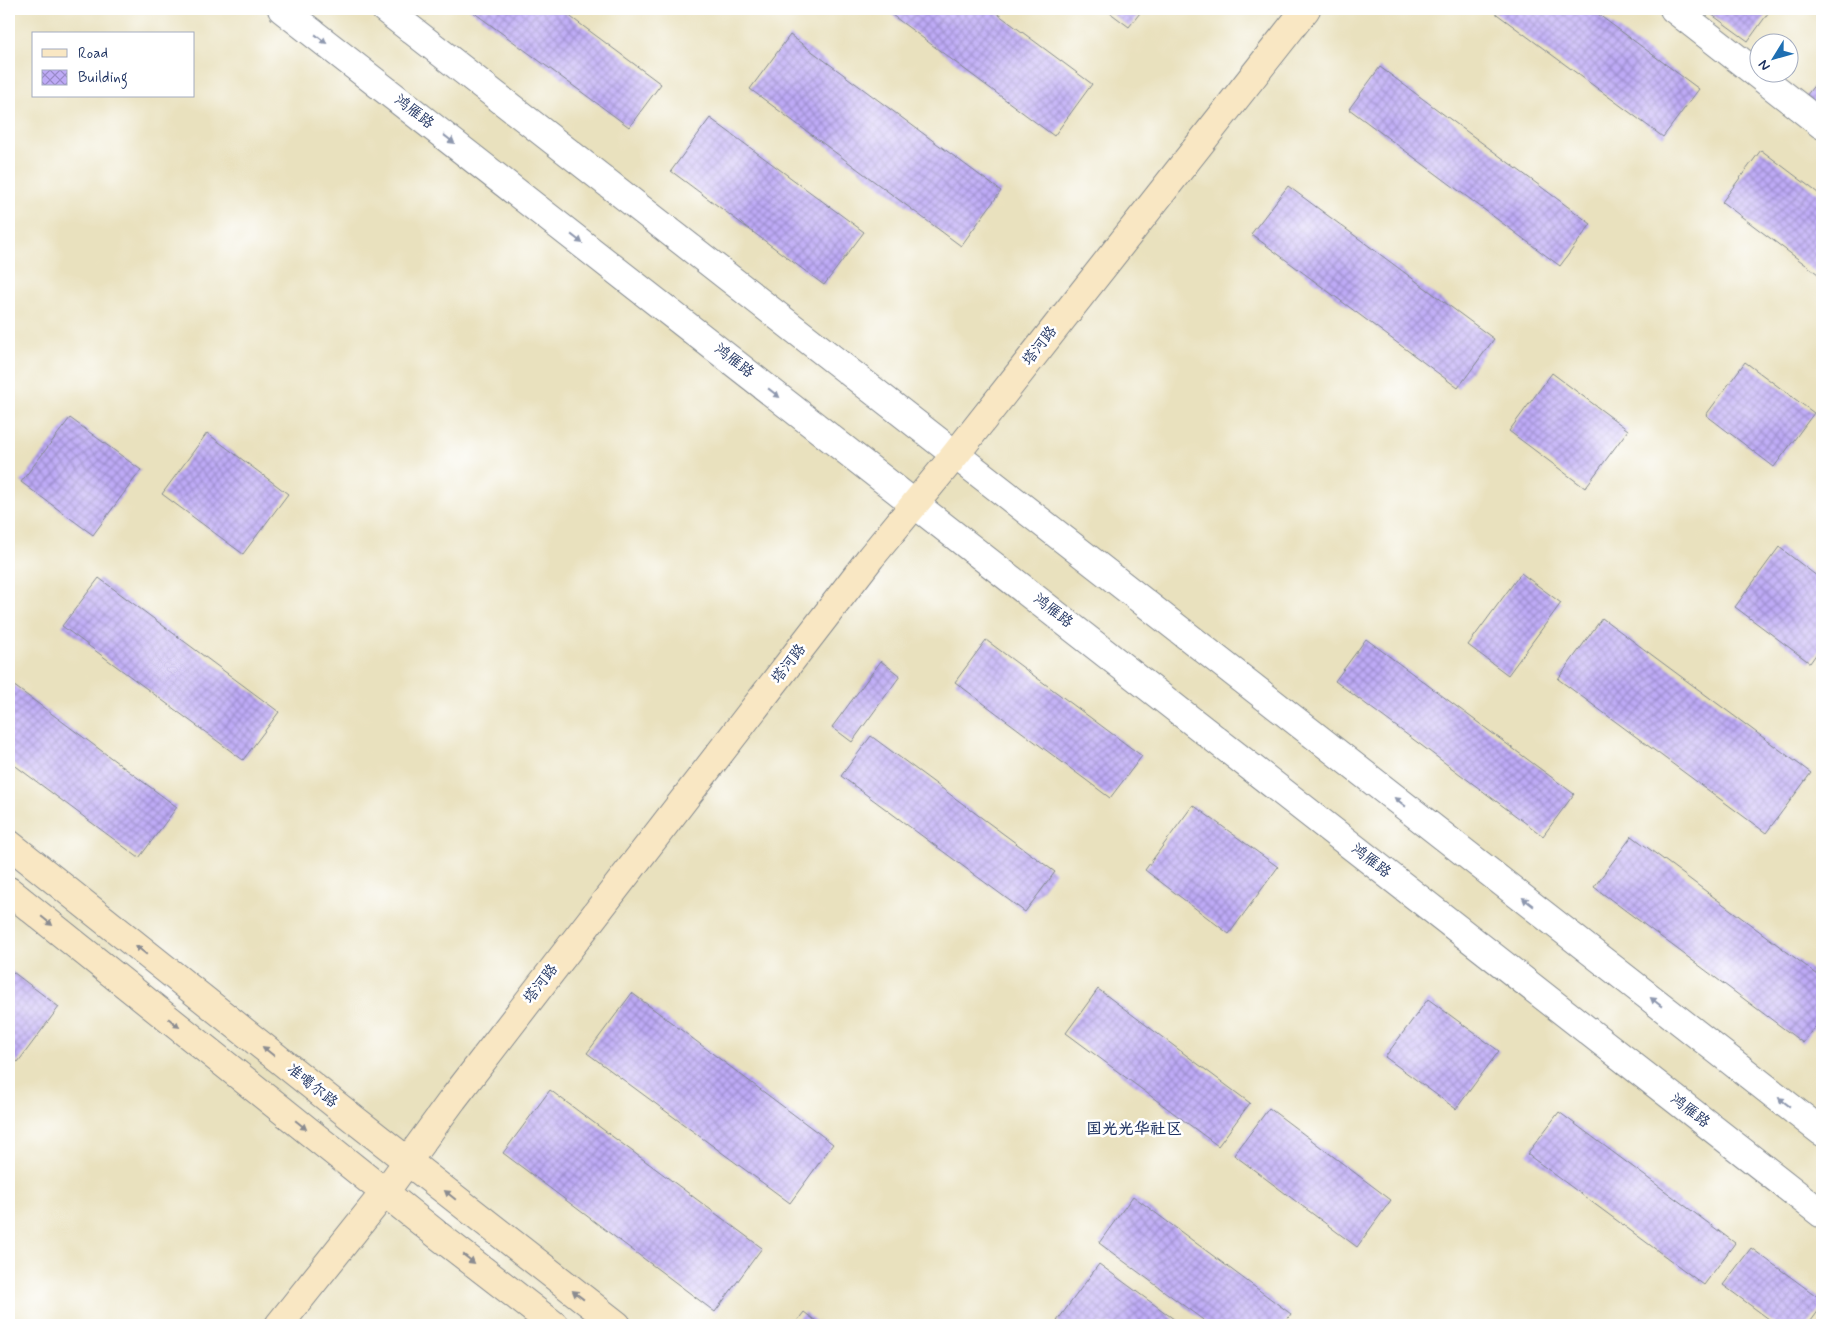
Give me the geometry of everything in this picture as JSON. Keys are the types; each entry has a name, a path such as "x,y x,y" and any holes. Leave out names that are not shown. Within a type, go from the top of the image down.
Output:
{"street":[{"name":"鸿雁路","path":"282,9 916,503 1822,1214"},
{"path":"385,9 1822,1132"},
{"name":"塔河路","path":"280,1325 871,558 955,455 1306,9"},
{"path":"1674,9 1822,125"},
{"name":"准噶尔路","path":"9,844 617,1325"},
{"path":"9,891 384,1192 554,1325"}],"building":[{"path":"469,9 560,9 661,84 629,127"},
{"path":"884,9 991,9 1092,84 1054,136"},
{"path":"1105,9 1143,9 1129,27"},
{"path":"1490,9 1591,9 1699,89 1663,137"},
{"path":"1704,9 1771,9 1754,32 1748,32 1748,41"},
{"path":"790,35 1001,191 961,246 750,89"},
{"path":"1380,67 1591,224 1560,266 1349,109"},
{"path":"1822,75 1822,121 1800,104"},
{"path":"710,118 864,232 824,285 671,171"},
{"path":"1761,150 1822,196 1822,277 1722,202"},
{"path":"1288,186 1494,339 1458,388 1251,234"},
{"path":"1745,362 1814,413 1774,467 1706,415"},
{"path":"1552,373 1628,430 1585,488 1509,431"},
{"path":"70,418 141,470 93,535 21,482"},
{"path":"207,433 288,494 243,554 162,494"},
{"path":"1779,547 1822,580 1822,646 1810,663 1735,607"},
{"path":"1521,573 1561,603 1508,675 1468,645"},
{"path":"99,578 279,712 243,760 62,626"},
{"path":"1602,618 1811,773 1766,833 1558,679"},
{"path":"1366,639 1574,794 1543,836 1335,681"},
{"path":"986,640 1142,756 1110,798 955,682"},
{"path":"881,661 900,676 852,742 832,727"},
{"path":"9,682 177,807 139,858 9,761"},
{"path":"871,736 1055,872 1025,912 841,776"},
{"path":"1193,805 1278,867 1229,934 1145,870"},
{"path":"1632,836 1822,978 1822,1017 1803,1043 1594,887"},
{"path":"9,969 59,1007 18,1062 9,1056"},
{"path":"1098,989 1250,1103 1218,1146 1066,1033"},
{"path":"632,993 833,1144 790,1203 587,1053"},
{"path":"1428,999 1499,1051 1456,1109 1385,1057"},
{"path":"550,1090 762,1248 715,1312 503,1153"},
{"path":"1269,1108 1391,1200 1357,1247 1234,1155"},
{"path":"1559,1112 1735,1243 1704,1285 1527,1154"},
{"path":"1133,1196 1291,1314 1283,1325 1210,1325 1099,1243"},
{"path":"1751,1248 1822,1300 1822,1306 1808,1325 1777,1325 1723,1285"},
{"path":"1099,1264 1182,1325 1063,1325 1057,1321"},
{"path":"804,1312 821,1325 794,1325"}],"district":[{"name":"国光光华社区","path":"1134,1129"}]}
